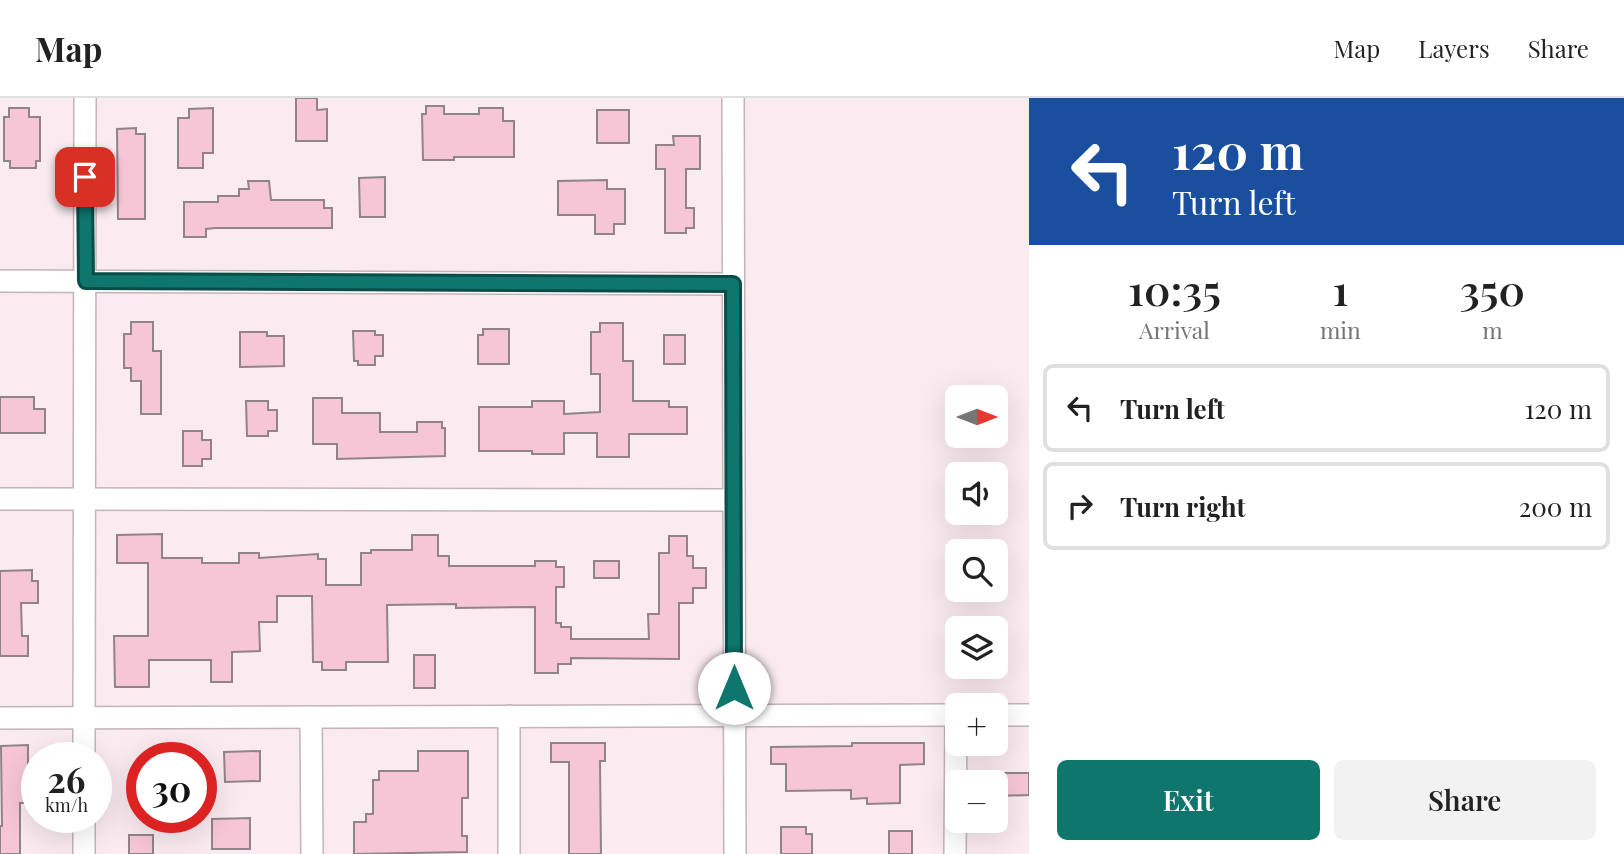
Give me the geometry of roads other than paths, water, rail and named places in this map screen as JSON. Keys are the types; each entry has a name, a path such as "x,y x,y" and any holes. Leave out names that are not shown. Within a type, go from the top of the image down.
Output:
{"street":[{"path":"84,742 85,98"},
{"path":"733,98 735,854"},
{"path":"0,281 733,284"},
{"path":"0,499 733,500"},
{"path":"0,718 945,715"},
{"path":"1008,715 1029,715"},
{"path":"509,716 509,854"},
{"path":"311,717 312,854"},
{"path":"955,854 956,756"},
{"path":"84,833 84,854"}]}
